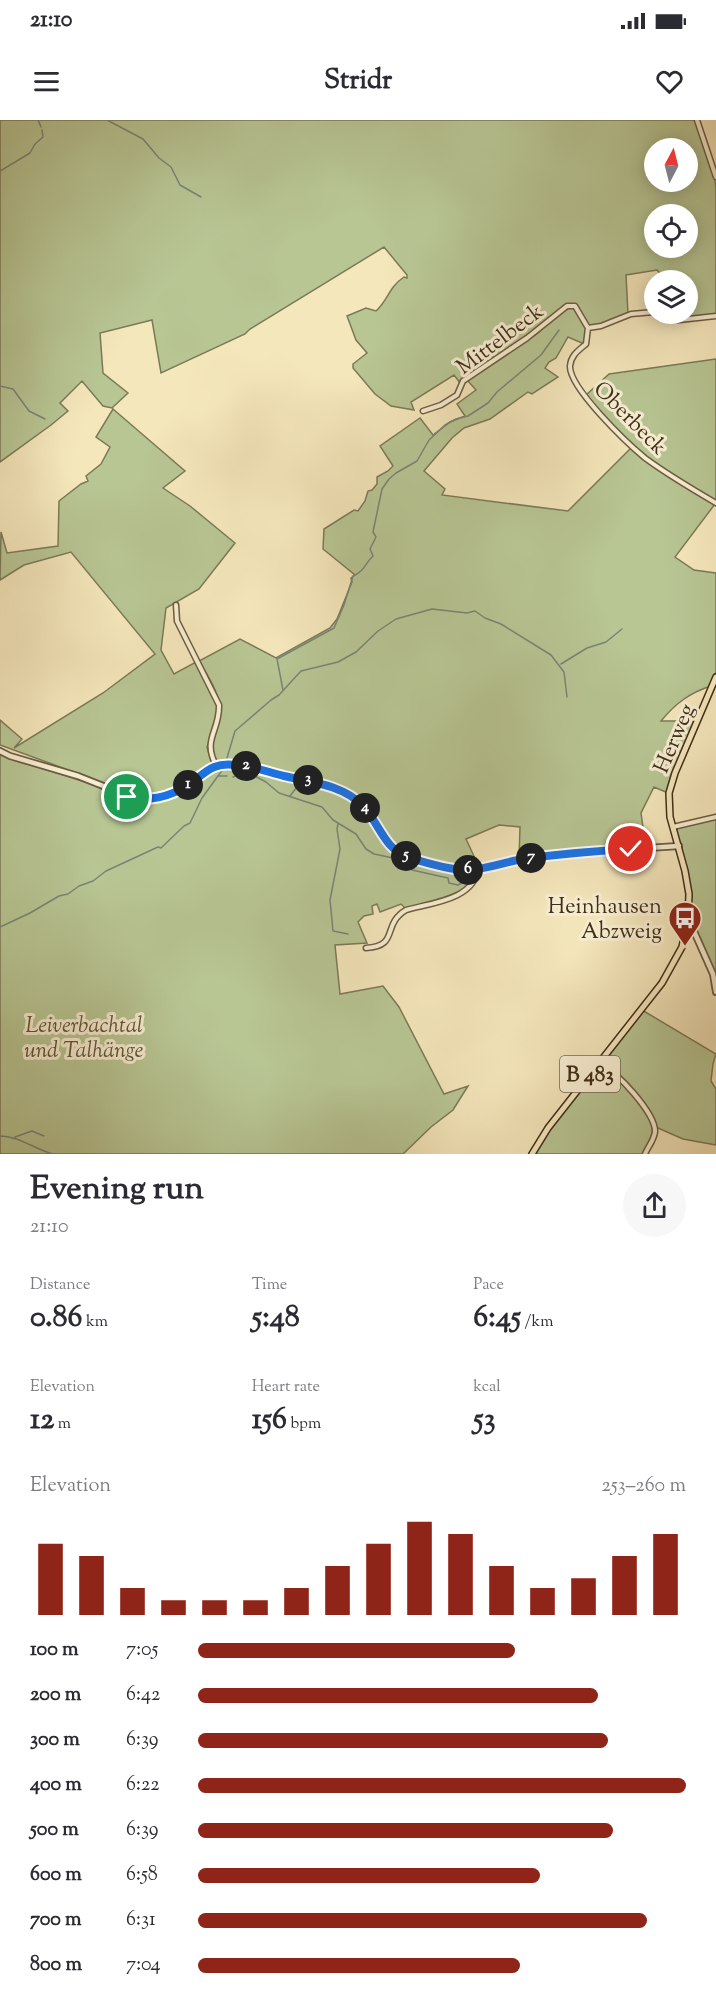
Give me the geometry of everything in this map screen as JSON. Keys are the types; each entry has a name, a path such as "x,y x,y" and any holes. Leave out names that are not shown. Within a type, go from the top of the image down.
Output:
{"main road":[{"name":"Herweg","path":"688,918 689,894 668,807 670,785 716,677"},
{"name":"B 483","path":"532,1154 548,1128 672,968 684,940 688,918"}],"street":[{"path":"697,120 716,177"},
{"name":"Mittelbeck","path":"423,411 441,405 457,395 463,381 527,338 567,306 575,306 588,328"},
{"path":"588,328 601,326 632,314 644,313"},
{"path":"698,318 716,316"},
{"name":"Oberbeck","path":"588,328 586,344 574,354 570,366 572,376 584,396 632,447 716,504"},
{"path":"176,605 177,621 217,700 218,720 209,746 216,765"},
{"path":"0,751 92,781 136,799 152,799 177,791 216,765 256,768 337,789 366,808 386,840 400,854 460,869 568,853 679,846"},
{"path":"673,827 716,817"},
{"path":"366,948 377,947 385,942 398,914 456,896 466,890 477,875 478,868"},
{"path":"688,918 713,974 716,992"},
{"path":"598,1063 620,1077 652,1121 655,1135 645,1154"}],"green space":[{"name":"Leiverbachtal und Talhänge","path":"0,120 696,120 714,171 716,189 716,315 698,317 698,270 644,270 644,272 626,275 628,314 588,329 584,344 568,337 556,358 545,368 558,377 532,394 528,392 490,419 464,428 452,438 424,471 445,489 442,495 568,511 632,447 715,504 675,557 694,570 716,573 716,673 711,686 683,700 661,721 698,718 668,793 654,787 641,813 643,827 629,848 566,850 519,858 520,827 499,825 466,839 478,865 444,864 419,856 398,845 391,839 369,805 345,790 339,788 336,791 361,807 388,844 401,855 409,859 476,873 464,889 446,899 406,909 401,904 380,912 377,904 372,906 373,914 364,916 358,922 367,943 335,945 340,994 383,986 399,1007 444,1094 468,1086 453,1110 403,1154 0,1154 0,753 136,801 154,800 177,793 219,766 210,746 220,719 219,703 214,688 199,661 240,639 276,658 330,628 337,619 352,582 351,578 355,575 323,549 324,529 354,510 358,511 368,491 377,484 377,477 393,466 380,446 420,418 433,435 450,422 465,416 457,404 476,390 467,380 538,333 552,319 573,305 568,305 527,337 460,383 454,375 411,402 414,410 391,406 375,394 353,368 353,364 367,353 356,340 347,316 366,308 376,311 395,285 404,277 407,278 384,247 245,334 161,373 152,320 100,333 103,373 128,393 112,408 103,406 82,381 60,403 68,411 0,462"},
{"path":"716,359 716,503 646,458 585,396 609,374"},
{"path":"113,409 185,471 163,488 190,506 235,543 199,589 166,608 161,650 174,674 196,662 218,705 217,720 207,747 212,764 181,787 165,794 145,798 0,745 0,720 22,739 14,748 103,693 155,654 71,552 24,565 0,580 1,532 7,553 58,546 59,501 88,481 86,476 101,464 110,447 96,437"},
{"path":"716,818 716,987 713,974 689,917 690,903 674,828"},
{"path":"642,1010 716,1054 711,1081 716,1089 716,1145 683,1139 658,1128 644,1154 533,1154 541,1139"}],"waterway":[{"path":"38,120 41,127"},
{"path":"107,120 143,139 159,158 171,167 180,185 201,197"},
{"path":"0,171 30,153 43,137 42,130"},
{"path":"283,690 277,659 334,628 353,576 373,556 370,549 376,537 373,532 382,489 389,479 417,461 429,440 445,425 468,416 488,403 497,392 541,355 559,330"},
{"path":"0,386 13,389 29,411 45,419"},
{"path":"227,758 235,731 279,695 301,671 338,662 356,652 378,631 396,619 432,609 467,613 475,611 551,655 564,672 567,697"},
{"path":"561,664 587,648 606,642 622,629"},
{"path":"0,927 93,881 106,871 158,847 161,848 190,823 202,798 223,769"},
{"path":"233,777 242,773 251,774 266,782 279,793 322,807 333,820 356,834 366,849 374,854 403,860 412,870 448,878 449,883 458,885 467,880"},
{"path":"219,776 227,776"},
{"path":"308,776 314,776"},
{"path":"290,796 300,783"},
{"path":"338,824 340,849 330,900 333,931 348,934"},
{"path":"15,1137 32,1131 44,1136"},
{"path":"0,1136 14,1138 53,1154"}],"place":[{"name":"Heinhausen Abzweig","path":"685,947"}],"route":[{"path":"127,797 144,800 171,794 210,768 227,764 256,768 306,780 348,794 366,808 393,848 400,854 421,861 469,870 542,856 631,849"}]}
